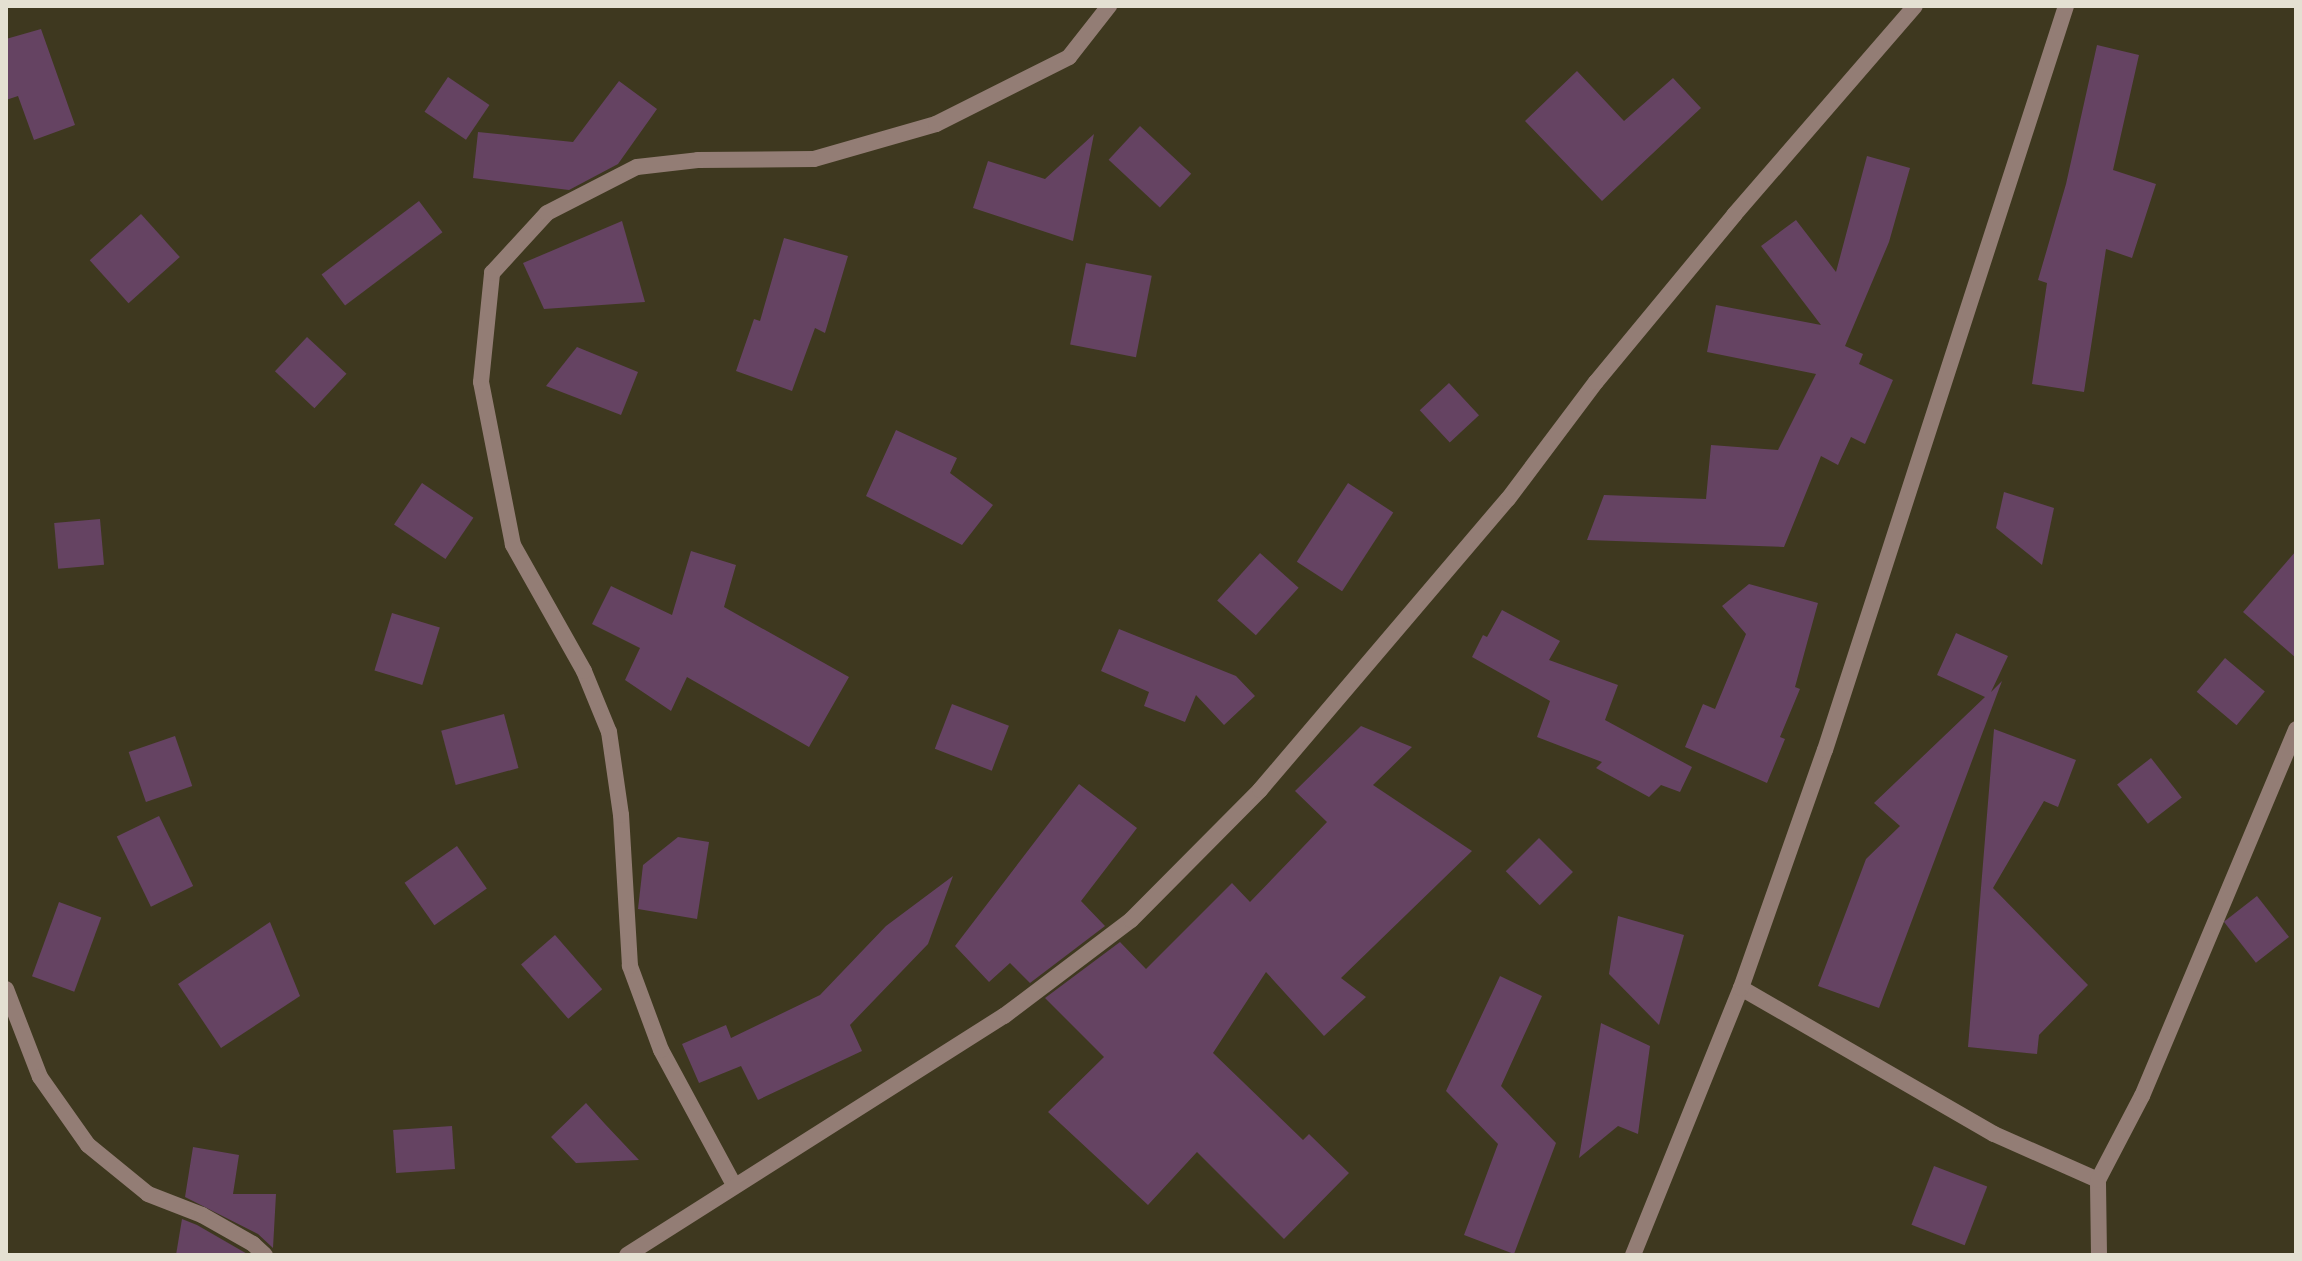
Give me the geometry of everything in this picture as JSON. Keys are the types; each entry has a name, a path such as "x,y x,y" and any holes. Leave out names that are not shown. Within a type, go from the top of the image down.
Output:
{"street":[{"path":"734,1185 661,1050 630,966 621,815 609,732 584,671 513,545 481,382 492,273 547,213 637,167 698,160 814,159 936,124 1069,57 1109,6"},
{"path":"627,1255 1004,1016 1131,920 1260,790 1508,499 1596,382 1734,215 1915,6"},
{"path":"1633,1255 1741,988 1825,750 2066,6"},
{"path":"2099,1255 2098,1180 2142,1096 2296,729"},
{"path":"1741,988 1994,1134 2098,1180"},
{"path":"6,989 40,1077 88,1145 148,1194 202,1215 253,1244 265,1255"}],"building":[{"path":"41,29 75,125 34,140 18,96 6,100 6,39"},
{"path":"2097,45 2139,55 2113,170 2156,184 2132,258 2106,249 2084,392 2032,384 2047,283 2038,280 2066,184"},
{"path":"1577,71 1624,121 1673,78 1701,108 1602,201 1525,121"},
{"path":"448,77 489,105 466,140 425,112"},
{"path":"619,81 657,109 618,164 569,190 473,178 478,132 573,142"},
{"path":"1140,126 1191,174 1160,207 1109,160"},
{"path":"1094,134 1073,241 973,208 988,161 1045,179"},
{"path":"1867,156 1910,168 1889,242 1845,346 1863,354 1859,364 1893,380 1865,444 1851,437 1838,465 1821,456 1784,547 1587,540 1604,495 1706,499 1711,445 1778,450 1816,374 1707,352 1716,305 1821,325 1761,246 1796,220 1836,272"},
{"path":"419,201 442,232 345,306 322,274"},
{"path":"141,214 180,257 129,303 90,260"},
{"path":"622,221 645,302 544,309 523,263"},
{"path":"784,238 848,256 825,333 815,328 792,391 736,371 754,319 760,321"},
{"path":"1086,263 1152,276 1136,357 1070,344"},
{"path":"307,337 346,374 314,408 275,371"},
{"path":"577,347 638,372 621,415 546,386"},
{"path":"1449,383 1479,415 1450,442 1420,410"},
{"path":"896,430 957,458 950,473 993,505 962,545 866,496"},
{"path":"422,483 473,518 445,559 394,524"},
{"path":"1348,483 1393,512 1342,591 1297,562"},
{"path":"2004,492 2054,508 2042,565 1996,528"},
{"path":"100,519 104,565 58,569 54,523"},
{"path":"691,551 736,565 724,607 849,677 809,747 687,677 671,711 625,680 640,648 592,624 611,586 672,615"},
{"path":"2296,551 2296,658 2243,612"},
{"path":"1260,553 1299,588 1256,635 1217,601"},
{"path":"1749,584 1818,603 1795,687 1800,689 1780,737 1785,739 1767,783 1685,747 1703,704 1715,709 1746,634 1722,606"},
{"path":"1502,610 1560,641 1549,660 1618,685 1605,720 1692,767 1680,792 1661,785 1649,797 1596,768 1602,762 1537,737 1550,701 1472,657 1483,635 1487,637"},
{"path":"392,613 440,628 422,685 374,670"},
{"path":"1119,629 1236,676 1255,696 1224,725 1196,695 1185,722 1144,706 1149,692 1101,671"},
{"path":"1956,633 2008,656 1991,692 2002,681 1879,1008 1818,986 1866,859 1900,826 1874,803 1985,697 1937,675"},
{"path":"2225,658 2265,691 2237,725 2197,692"},
{"path":"952,704 1009,726 992,771 935,749"},
{"path":"504,714 518,768 456,785 441,731"},
{"path":"1361,726 1412,747 1373,785 1472,851 1341,978 1366,997 1324,1036 1266,972 1213,1053 1303,1140 1309,1134 1349,1173 1284,1239 1197,1152 1148,1205 1048,1112 1104,1057 1045,998 1120,942 1146,969 1232,883 1250,902 1327,822 1295,791"},
{"path":"1994,729 2076,760 2058,807 2044,801 1993,888 2088,985 2039,1035 2037,1054 1968,1047"},
{"path":"175,736 192,786 146,802 129,752"},
{"path":"2151,758 2182,797 2148,824 2117,784"},
{"path":"1079,784 1137,828 1081,901 1105,926 1030,983 1010,963 989,982 955,946"},
{"path":"159,816 193,886 151,907 117,837"},
{"path":"678,837 709,842 697,919 638,909 643,865"},
{"path":"1539,838 1573,872 1540,905 1506,871"},
{"path":"457,846 487,889 434,925 405,883"},
{"path":"953,876 928,944 850,1025 862,1051 758,1100 741,1066 699,1083 682,1044 726,1025 731,1038 820,995 886,926"},
{"path":"2257,896 2289,937 2256,963 2224,922"},
{"path":"59,902 101,917 74,992 32,976"},
{"path":"1618,916 1684,935 1659,1025 1609,974"},
{"path":"270,922 300,996 221,1048 178,984"},
{"path":"555,935 602,989 568,1019 521,965"},
{"path":"1500,976 1542,996 1501,1086 1556,1143 1514,1254 1464,1235 1498,1144 1446,1091"},
{"path":"1601,1023 1650,1046 1638,1134 1618,1126 1579,1158"},
{"path":"586,1103 639,1160 576,1163 551,1137"},
{"path":"452,1126 455,1169 396,1173 393,1130"},
{"path":"193,1147 239,1155 233,1194 276,1194 273,1248 258,1234 185,1197"},
{"path":"1934,1166 1987,1186 1965,1245 1911,1225"},
{"path":"182,1219 197,1225 249,1255 176,1255"}]}
